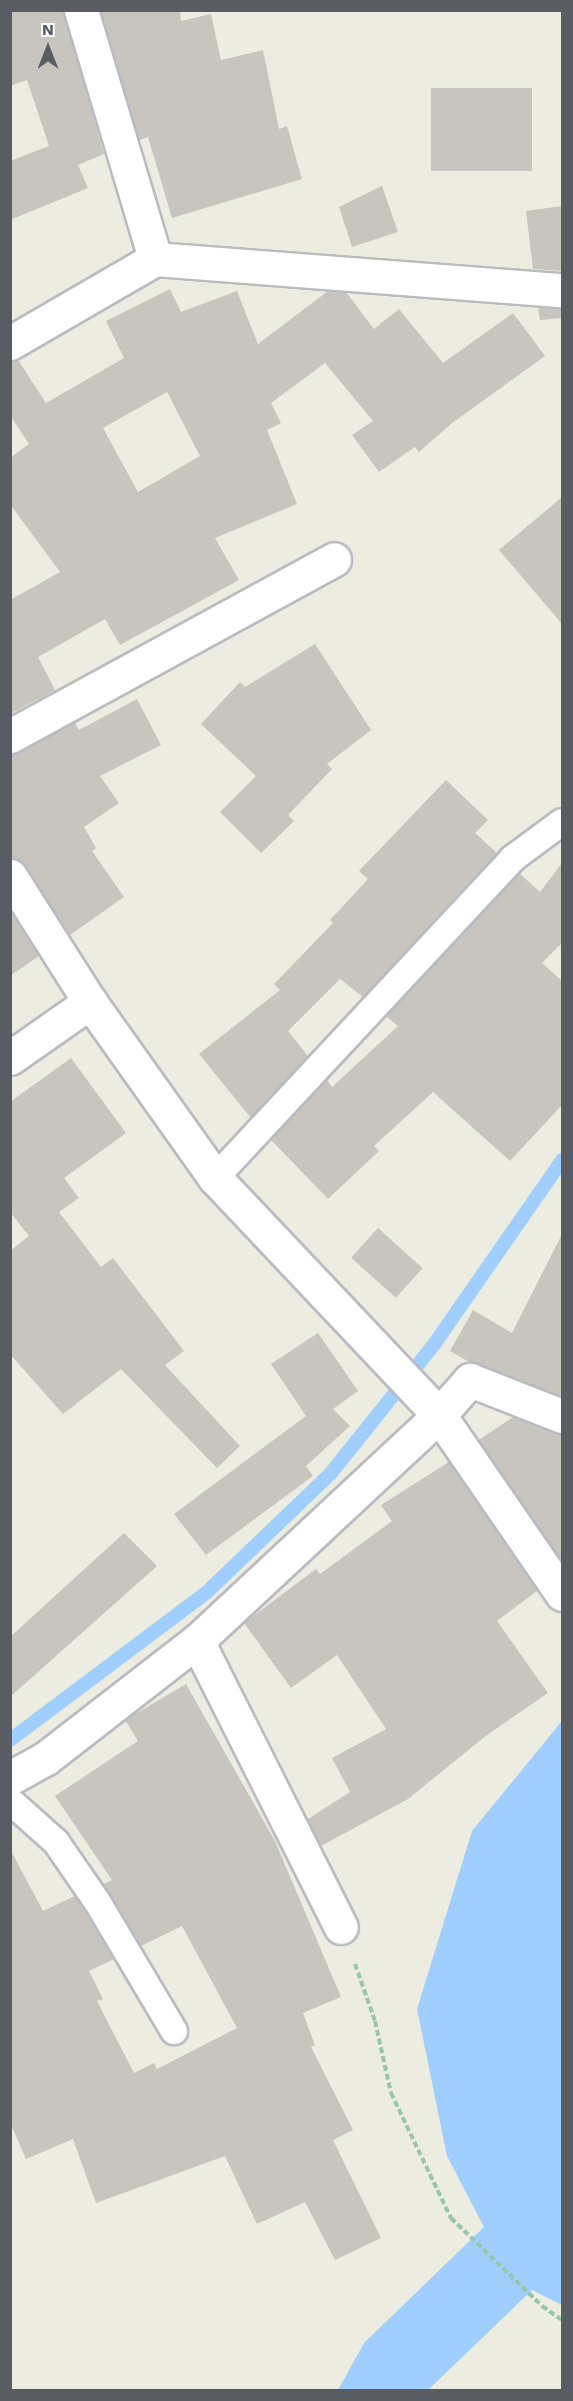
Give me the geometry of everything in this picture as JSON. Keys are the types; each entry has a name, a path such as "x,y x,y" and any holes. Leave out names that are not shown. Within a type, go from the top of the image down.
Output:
{"street":[{"path":"81,10 155,259"},
{"path":"10,343 155,259 562,290"},
{"path":"10,736 334,560"},
{"path":"10,876 90,1002 215,1178 429,1405 562,1594"},
{"path":"10,1058 90,1002"},
{"path":"10,1778 46,1758 197,1641 429,1405 470,1380 562,1416"},
{"path":"197,1641 341,1927"}],"lane":[{"path":"215,1178 512,859 562,822"},
{"path":"10,1801 56,1842 98,1903 174,2031"}],"path":[{"path":"341,1927 375,2021 391,2092 451,2218 542,2306 562,2320"}],"water":[{"path":"562,1721 562,2305 532,2290 428,2390 338,2390 364,2343 484,2227 447,2156 417,2009 472,1831"}],"building":[{"path":"10,10 63,10 104,154 78,165 88,188 10,220 10,161 49,146 27,80 10,86"},
{"path":"101,10 180,10 181,21 211,14 221,60 263,50 279,129 287,126 302,179 172,218 148,137 139,140"},
{"path":"431,88 532,88 532,171 431,171"},
{"path":"382,186 398,232 352,247 339,207"},
{"path":"562,206 562,271 533,269 526,211"},
{"path":"170,289 181,312 237,291 258,344 328,291 346,292 374,329 399,309 443,363 513,313 545,356 452,423 419,452 415,447 379,472 352,435 373,421 325,363 271,403 281,423 267,430 297,504 215,538 239,580 120,645 105,619 38,657 55,690 10,714 10,600 60,572 10,504 10,458 29,444 10,415 10,362 18,360 46,403 124,358 106,321","holes":["167,392 200,456 138,492 103,428"]},
{"path":"538,307 562,308 562,318 540,320"},
{"path":"562,497 562,624 499,550"},
{"path":"315,644 371,730 327,764 332,769 288,815 294,821 261,853 220,812 256,776 201,724 240,682 245,687"},
{"path":"137,699 161,745 100,776 119,803 84,827 96,848 92,851 124,897 70,935 26,866 10,857 10,755 74,722 79,730"},
{"path":"446,780 488,820 475,833 497,853 363,997 340,979 288,1031 308,1056 251,1118 199,1054 280,990 274,984 333,923 330,920 368,879 359,871"},
{"path":"562,863 562,943 542,963 562,981 562,1105 510,1161 433,1092 374,1146 379,1151 328,1199 271,1140 327,1080 332,1087 398,1026 386,1016 519,873 540,892"},
{"path":"10,912 39,956 10,976"},
{"path":"71,1058 126,1133 64,1178 79,1198 59,1212 101,1267 113,1258 184,1351 165,1365 240,1446 217,1468 121,1369 63,1414 10,1354 10,1251 29,1236 10,1212 10,1102"},
{"path":"378,1228 423,1268 396,1298 351,1258"},
{"path":"562,1234 562,1396 469,1362 450,1351 473,1310 512,1333"},
{"path":"318,1333 358,1391 333,1409 350,1426 306,1466 313,1476 206,1555 174,1514 306,1416 271,1364"},
{"path":"513,1417 562,1434 562,1562 479,1440"},
{"path":"449,1462 537,1591 497,1621 548,1693 487,1735 408,1799 321,1846 308,1819 350,1792 332,1758 386,1729 337,1655 291,1688 244,1623 316,1569 320,1574 392,1521 381,1505"},
{"path":"124,1533 157,1566 10,1697 10,1637"},
{"path":"186,1684 275,1841 341,1997 303,2013 315,2045 311,2047 353,2130 333,2140 381,2238 335,2260 305,2202 257,2224 225,2156 96,2203 73,2139 26,2159 10,2122 10,1849 43,1911 75,1896 114,1959 89,1971 103,1999 97,2001 134,2073 154,2063 157,2069 237,2028 182,1926 141,1946 103,1884 112,1880 55,1796 138,1741 125,1720"}],"waterway":[{"path":"10,1740 207,1592 331,1473 435,1343 562,1160"}]}
